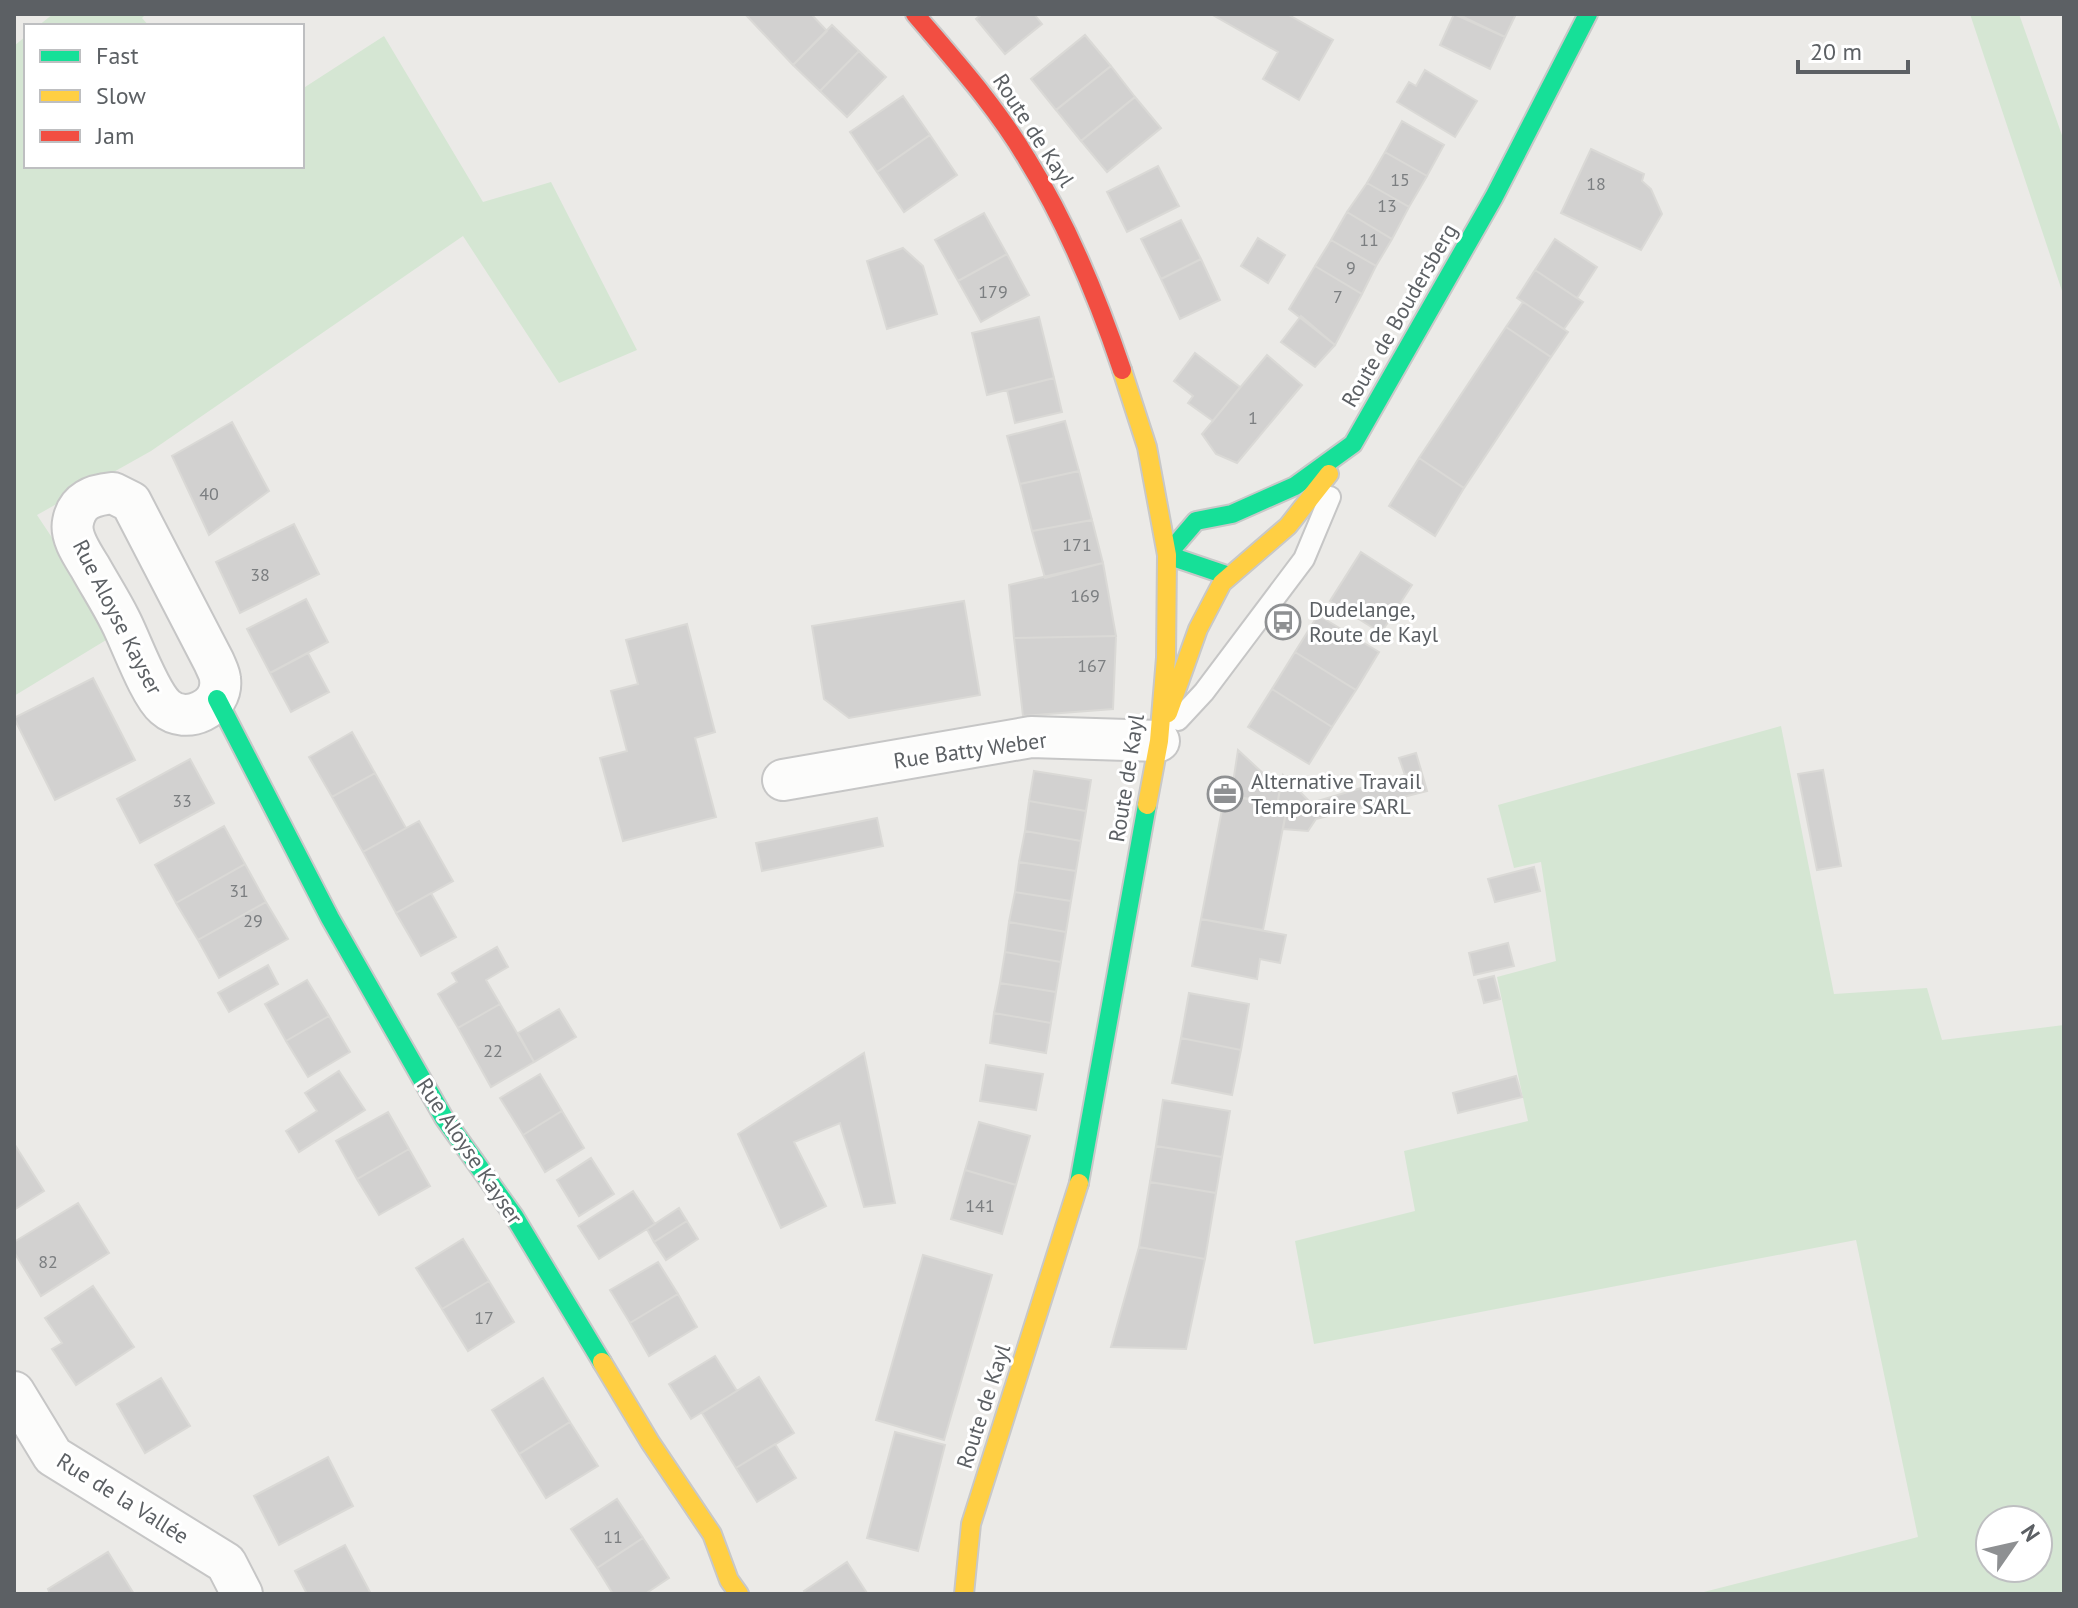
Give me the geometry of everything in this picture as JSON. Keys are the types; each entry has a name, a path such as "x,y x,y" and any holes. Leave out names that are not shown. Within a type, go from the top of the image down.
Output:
{"main road":[{"name":"Route de Kayl","path":"915,14 973,82 1026,156 1057,210 1100,304 1147,447 1167,555 1166,658 1159,741 1079,1184 971,1524 964,1594"},
{"name":"Route de Boudersberg","path":"1167,555 1196,521 1232,514 1295,486 1353,444 1494,197 1588,14"},
{"path":"1159,741 1198,629 1222,583 1288,526 1353,444"},
{"path":"1167,555 1229,576"},
{"name":"Rue Aloyse Kayser","path":"217,699 330,918 444,1118 514,1216 650,1442 712,1534 729,1580 739,1594"}],"street":[{"name":"Rue Aloyse Kayser","path":"113,493 131,502 214,662 221,680 217,699 202,713 183,716 165,708 155,692 77,544 72,525 78,507 94,495 113,493"},
{"name":"Rue Batty Weber","path":"783,780 1031,737 1159,741"},
{"name":"Rue de la Vallée","path":"14,1392 53,1456 226,1563 242,1594"}],"lane":[{"path":"1159,741 1204,692 1304,559 1353,444"}],"green space":[{"path":"53,14 146,14 142,18 147,24 40,24"},
{"path":"1970,14 2019,14 2064,141 2064,297"},
{"path":"384,36 483,202 551,182 637,350 559,383 463,236 151,451 37,515 116,634 14,696 14,46 24,38 24,168 304,168 304,88"},
{"path":"1781,726 1834,994 1927,988 1942,1040 2064,1025 2064,1594 1696,1594 1918,1537 1856,1240 1314,1344 1295,1241 1415,1211 1404,1151 1528,1121 1497,977 1556,961 1541,862 1514,868 1498,805"}],"building":[{"path":"745,14 811,14 827,31 793,65"},
{"path":"982,14 1034,14 1042,24 1005,54 976,19"},
{"path":"1211,14 1287,14 1333,40 1299,100 1263,79 1278,52"},
{"path":"1454,14 1505,37 1490,69 1440,45"},
{"path":"1457,14 1516,14 1505,37"},
{"path":"832,25 859,51 820,91 793,65"},
{"path":"1085,35 1111,66 1056,110 1031,79"},
{"path":"859,51 886,77 847,117 820,91"},
{"path":"1111,66 1135,97 1081,141 1056,110"},
{"path":"1425,70 1477,101 1455,137 1397,102 1409,82 1416,86"},
{"path":"903,96 930,135 877,172 850,132"},
{"path":"1135,97 1161,128 1107,172 1081,141"},
{"path":"1402,121 1444,145 1427,176 1385,152"},
{"path":"930,135 957,175 904,212 877,172"},
{"path":"1591,149 1644,174 1642,181 1651,189 1662,214 1641,250 1561,213"},
{"path":"1385,152 1427,176 1409,207 1367,183"},
{"path":"1158,166 1179,206 1127,232 1107,192"},
{"path":"1367,183 1409,207 1392,239 1347,212"},
{"path":"1347,212 1392,239 1376,266 1331,240"},
{"path":"984,213 1007,254 958,281 935,240"},
{"path":"1181,220 1201,259 1161,279 1141,239"},
{"path":"1258,238 1285,255 1268,283 1241,266"},
{"path":"1555,239 1597,267 1577,298 1535,270"},
{"path":"1331,240 1376,266 1362,294 1315,266"},
{"path":"903,248 923,266 937,314 887,329 867,261"},
{"path":"1007,254 1029,295 981,322 958,281"},
{"path":"1201,259 1220,300 1180,319 1161,279"},
{"path":"1315,266 1362,294 1335,345 1289,309"},
{"path":"1535,270 1583,302 1564,329 1517,298"},
{"path":"1523,302 1568,332 1551,357 1506,327"},
{"path":"1301,316 1335,345 1315,367 1281,342"},
{"path":"1039,317 1054,378 987,395 972,333"},
{"path":"1506,327 1551,357 1464,488 1419,458"},
{"path":"1195,353 1240,387 1213,421 1188,403 1193,396 1174,381"},
{"path":"1267,355 1302,385 1237,463 1216,454 1202,434"},
{"path":"1054,378 1062,412 1015,423 1007,390"},
{"path":"1065,421 1079,471 1020,484 1007,436"},
{"path":"232,422 269,491 209,535 172,456"},
{"path":"1419,458 1464,488 1435,536 1389,506"},
{"path":"1079,471 1092,520 1032,531 1020,484"},
{"path":"1092,520 1103,563 1045,578 1032,531"},
{"path":"294,524 319,574 240,613 216,562"},
{"path":"1361,552 1412,585 1381,633 1330,601"},
{"path":"1103,563 1116,636 1014,638 1009,585"},
{"path":"306,599 328,642 270,673 247,629"},
{"path":"964,601 980,695 849,718 824,699 812,626"},
{"path":"1318,615 1379,652 1356,690 1295,652"},
{"path":"687,624 715,732 695,738 716,817 623,841 600,758 627,751 611,691 638,684 626,640"},
{"path":"1116,636 1113,709 1023,716 1014,638"},
{"path":"1295,652 1356,690 1332,727 1272,689"},
{"path":"308,653 329,692 291,712 270,673"},
{"path":"93,678 135,760 55,800 14,718"},
{"path":"1272,689 1332,727 1309,764 1248,727"},
{"path":"352,732 375,773 332,797 309,757"},
{"path":"1238,750 1280,789 1277,805 1231,796"},
{"path":"1416,753 1421,770 1405,775 1399,758"},
{"path":"190,759 214,803 140,843 117,799"},
{"path":"1421,770 1427,791 1316,819 1308,831 1283,829 1287,807 1277,805 1283,775 1311,803"},
{"path":"1823,770 1841,866 1817,870 1798,774"},
{"path":"1034,771 1091,780 1086,811 1029,801"},
{"path":"375,773 406,828 363,852 332,797"},
{"path":"1225,794 1287,807 1263,930 1201,919"},
{"path":"1029,801 1086,811 1081,841 1025,831"},
{"path":"877,818 883,846 762,871 756,843"},
{"path":"419,821 453,881 396,913 363,852"},
{"path":"224,826 245,864 176,903 155,865"},
{"path":"1025,831 1081,841 1076,871 1019,862"},
{"path":"1019,862 1076,871 1071,901 1015,892"},
{"path":"245,864 266,902 198,940 176,903"},
{"path":"1534,867 1540,891 1495,902 1488,879"},
{"path":"1015,892 1071,901 1066,932 1009,922"},
{"path":"431,893 456,937 421,956 396,913"},
{"path":"266,902 288,939 219,978 198,940"},
{"path":"1201,919 1286,935 1280,963 1260,959 1257,979 1192,966"},
{"path":"1009,922 1066,932 1061,962 1005,952"},
{"path":"1508,943 1514,966 1474,975 1469,953"},
{"path":"497,947 508,967 486,980 500,1004 458,1028 438,994 457,982 452,973"},
{"path":"1005,952 1061,962 1056,992 1000,983"},
{"path":"268,965 278,984 229,1012 218,993"},
{"path":"1494,976 1500,999 1484,1003 1478,980"},
{"path":"307,980 329,1016 286,1041 265,1004"},
{"path":"1000,983 1056,992 1051,1023 994,1013"},
{"path":"1189,993 1249,1004 1241,1050 1181,1038"},
{"path":"500,1004 534,1062 491,1087 458,1028"},
{"path":"559,1009 576,1037 534,1062 518,1033"},
{"path":"994,1013 1051,1023 1046,1053 990,1043"},
{"path":"329,1016 350,1052 308,1077 286,1041"},
{"path":"1181,1038 1241,1050 1232,1095 1172,1083"},
{"path":"864,1053 895,1203 864,1207 840,1123 794,1142 826,1206 781,1228 738,1134"},
{"path":"986,1065 1043,1074 1036,1110 980,1101"},
{"path":"339,1071 365,1110 299,1152 286,1131 317,1111 305,1093"},
{"path":"540,1074 562,1111 523,1135 500,1098"},
{"path":"1516,1076 1522,1097 1458,1113 1453,1093"},
{"path":"1163,1100 1230,1111 1222,1157 1156,1146"},
{"path":"562,1111 584,1148 545,1172 523,1135"},
{"path":"388,1112 409,1149 357,1179 336,1141"},
{"path":"979,1122 1030,1136 1016,1185 965,1170"},
{"path":"14,1146 44,1191 14,1210"},
{"path":"1156,1146 1222,1157 1216,1193 1150,1182"},
{"path":"409,1149 430,1186 379,1215 357,1179"},
{"path":"591,1158 614,1194 579,1216 557,1180"},
{"path":"965,1170 1016,1185 1002,1234 951,1219"},
{"path":"1150,1182 1216,1193 1205,1259 1139,1247"},
{"path":"633,1191 655,1224 599,1259 578,1226"},
{"path":"78,1203 109,1253 41,1296 14,1252 14,1242"},
{"path":"679,1208 687,1221 654,1242 647,1229"},
{"path":"687,1221 698,1239 666,1260 654,1242"},
{"path":"463,1239 489,1281 442,1309 416,1268"},
{"path":"1139,1247 1205,1259 1186,1349 1111,1347"},
{"path":"923,1255 992,1275 944,1440 876,1420"},
{"path":"658,1262 678,1294 630,1323 610,1290"},
{"path":"489,1281 514,1322 468,1351 442,1309"},
{"path":"93,1286 134,1347 76,1385 52,1349 62,1343 45,1318"},
{"path":"678,1294 697,1327 649,1356 630,1323"},
{"path":"715,1356 737,1391 691,1419 669,1384"},
{"path":"759,1377 794,1433 736,1468 702,1413"},
{"path":"161,1378 190,1426 145,1453 117,1404"},
{"path":"543,1378 570,1422 519,1454 492,1410"},
{"path":"570,1422 598,1466 546,1498 519,1454"},
{"path":"895,1432 945,1445 918,1551 867,1538"},
{"path":"775,1444 796,1478 757,1502 736,1468"},
{"path":"328,1457 353,1506 279,1545 254,1496"},
{"path":"617,1499 643,1538 597,1568 571,1529"},
{"path":"643,1538 669,1578 645,1594 613,1594 597,1568"},
{"path":"345,1545 371,1594 307,1594 295,1571"},
{"path":"108,1552 134,1594 50,1594 48,1589"},
{"path":"847,1562 867,1593 806,1594 804,1591"}],"traffic: fast":[{"path":"1229,576 1167,555 1196,521 1232,514 1295,486 1353,444 1494,197 1588,14"},
{"path":"217,699 330,918 444,1118 514,1216 602,1362"},
{"path":"1079,1183 1147,805"}],"traffic: slow":[{"path":"1122,370 1147,447 1167,555 1166,658 1159,741 1147,805"},
{"path":"1168,713 1198,629 1222,583 1288,526 1329,474"},
{"path":"964,1594 971,1524 1079,1183"},
{"path":"602,1362 650,1442 712,1534 729,1580 739,1594"}],"traffic: jam":[{"path":"915,14 988,102 1042,184 1080,262 1122,370"}],"place":[{"name":"Dudelange, Route de Kayl","path":"1283,622"},
{"name":"Alternative Travail Temporaire SARL","path":"1225,794"}]}
